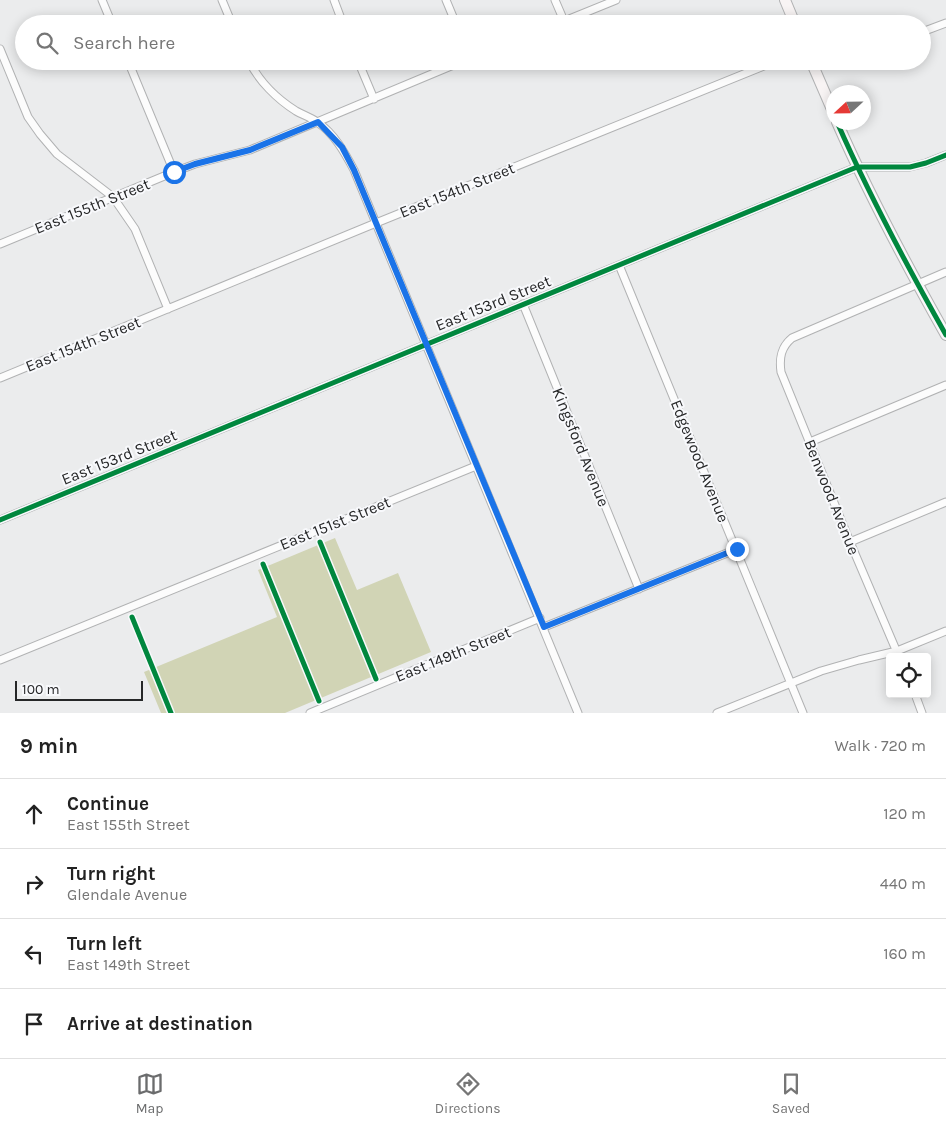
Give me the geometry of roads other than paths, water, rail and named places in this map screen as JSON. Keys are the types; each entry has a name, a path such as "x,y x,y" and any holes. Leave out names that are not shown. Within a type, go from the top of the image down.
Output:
{"main road":[{"path":"785,0 791,15"},
{"path":"815,70 826,96"},
{"path":"841,130 857,167 917,284 946,335"}],"street":[{"path":"102,0 108,15"},
{"path":"222,0 228,15"},
{"path":"334,0 340,15"},
{"path":"446,0 452,15"},
{"path":"556,0 559,15"},
{"path":"578,15 616,0"},
{"path":"931,28 946,22"},
{"path":"0,49 28,117 40,134 57,154 113,197 135,229 168,309"},
{"path":"132,70 174,172"},
{"path":"254,70 273,92 295,110 318,122 342,147 354,170 578,713"},
{"path":"362,70 374,99"},
{"name":"East 155th Street","path":"0,244 195,164 250,150 442,70"},
{"name":"East 154th Street","path":"0,378 754,70"},
{"name":"East 153rd Street","path":"0,520 857,167 910,167 946,155"},
{"name":"Edgewood Avenue","path":"619,264 803,713"},
{"path":"917,284 946,272"},
{"name":"Benwood Avenue","path":"898,653 781,372 780,362 786,343 792,338 917,284"},
{"name":"Kingsford Avenue","path":"523,304 639,589"},
{"path":"810,442 946,385"},
{"name":"East 151st Street","path":"0,660 476,466"},
{"path":"850,542 946,502"},
{"path":"544,627 737,549"},
{"name":"East 149th Street","path":"310,713 540,618"},
{"path":"900,653 946,631"},
{"path":"717,713 821,671 859,660 886,656"},
{"path":"916,698 922,713"}]}
